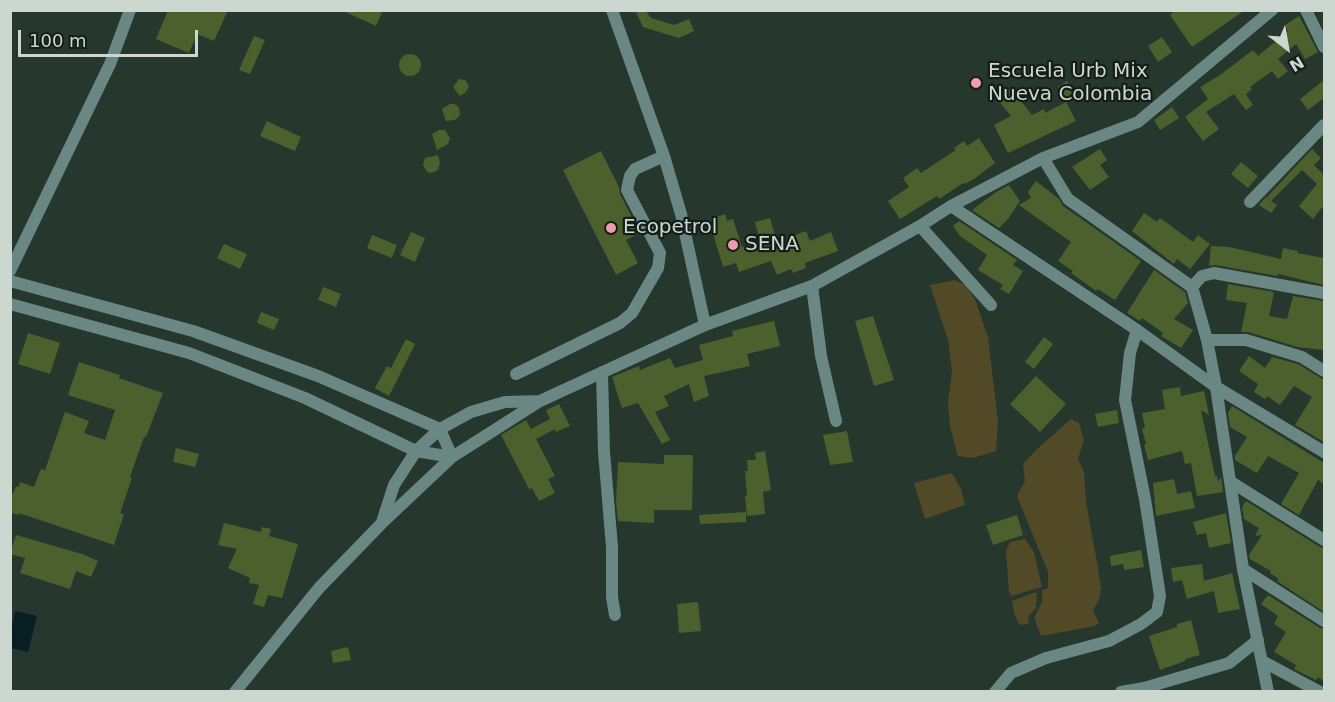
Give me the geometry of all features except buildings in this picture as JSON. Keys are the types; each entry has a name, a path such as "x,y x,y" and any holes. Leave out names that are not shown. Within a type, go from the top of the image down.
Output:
{"street":[{"path":"10,271 110,64 130,10"},
{"path":"612,10 664,156 681,214 705,325"},
{"path":"235,692 319,588 381,524 452,457 540,401 705,325 812,286 920,226 951,206 1042,159 1138,122 1272,10"},
{"path":"1306,10 1324,47"},
{"path":"1250,202 1324,125"},
{"path":"516,374 620,323 632,314 658,268 660,253 627,190 630,176 635,169 664,156"},
{"path":"1042,159 1068,199 1192,287 1207,340 1216,387 1243,569 1268,692"},
{"path":"951,206 1106,312 1137,330 1216,387 1324,452"},
{"path":"920,226 991,305"},
{"path":"1192,287 1202,276 1214,273 1324,293"},
{"path":"10,281 193,331 318,376 440,429 452,457"},
{"path":"812,286 821,356 836,422"},
{"path":"10,304 189,353 304,398 416,451 452,457"},
{"path":"995,692 1011,673 1046,657 1109,641 1141,624 1157,612 1160,596 1145,499 1125,400 1130,353 1137,330"},
{"path":"189,353 193,331"},
{"path":"1207,340 1246,340 1302,357 1324,371"},
{"path":"602,372 604,452 615,615"},
{"path":"381,524 394,485 416,451 440,429 471,412 505,402 540,401"},
{"path":"1231,482 1324,540"},
{"path":"1243,569 1324,621"},
{"path":"1121,692 1144,688 1229,663 1258,640"},
{"path":"1262,661 1320,692"}],"shaded area":[{"path":"955,280 967,286 976,302 988,337 998,421 996,451 973,458 958,456 950,427 948,403 952,371 948,340 930,285"},
{"path":"1071,419 1079,423 1084,440 1078,459 1084,472 1086,502 1101,589 1099,600 1093,610 1099,623 1095,626 1041,636 1034,618 1042,602 1042,590 1048,588 1048,572 1017,496 1025,481 1023,464"},
{"path":"952,473 961,489 965,505 925,519 914,483"},
{"path":"1025,539 1034,552 1042,587 1011,596 1006,552 1010,542"},
{"path":"1037,593 1036,608 1028,617 1029,623 1021,625 1018,623 1012,601"}],"water":[{"path":"15,611 37,616 28,652 11,648 11,631"}],"place":[{"name":"Escuela Urb Mix Nueva Colombia","path":"976,83"},
{"name":"Ecopetrol","path":"611,228"},
{"name":"SENA","path":"733,245"}]}
